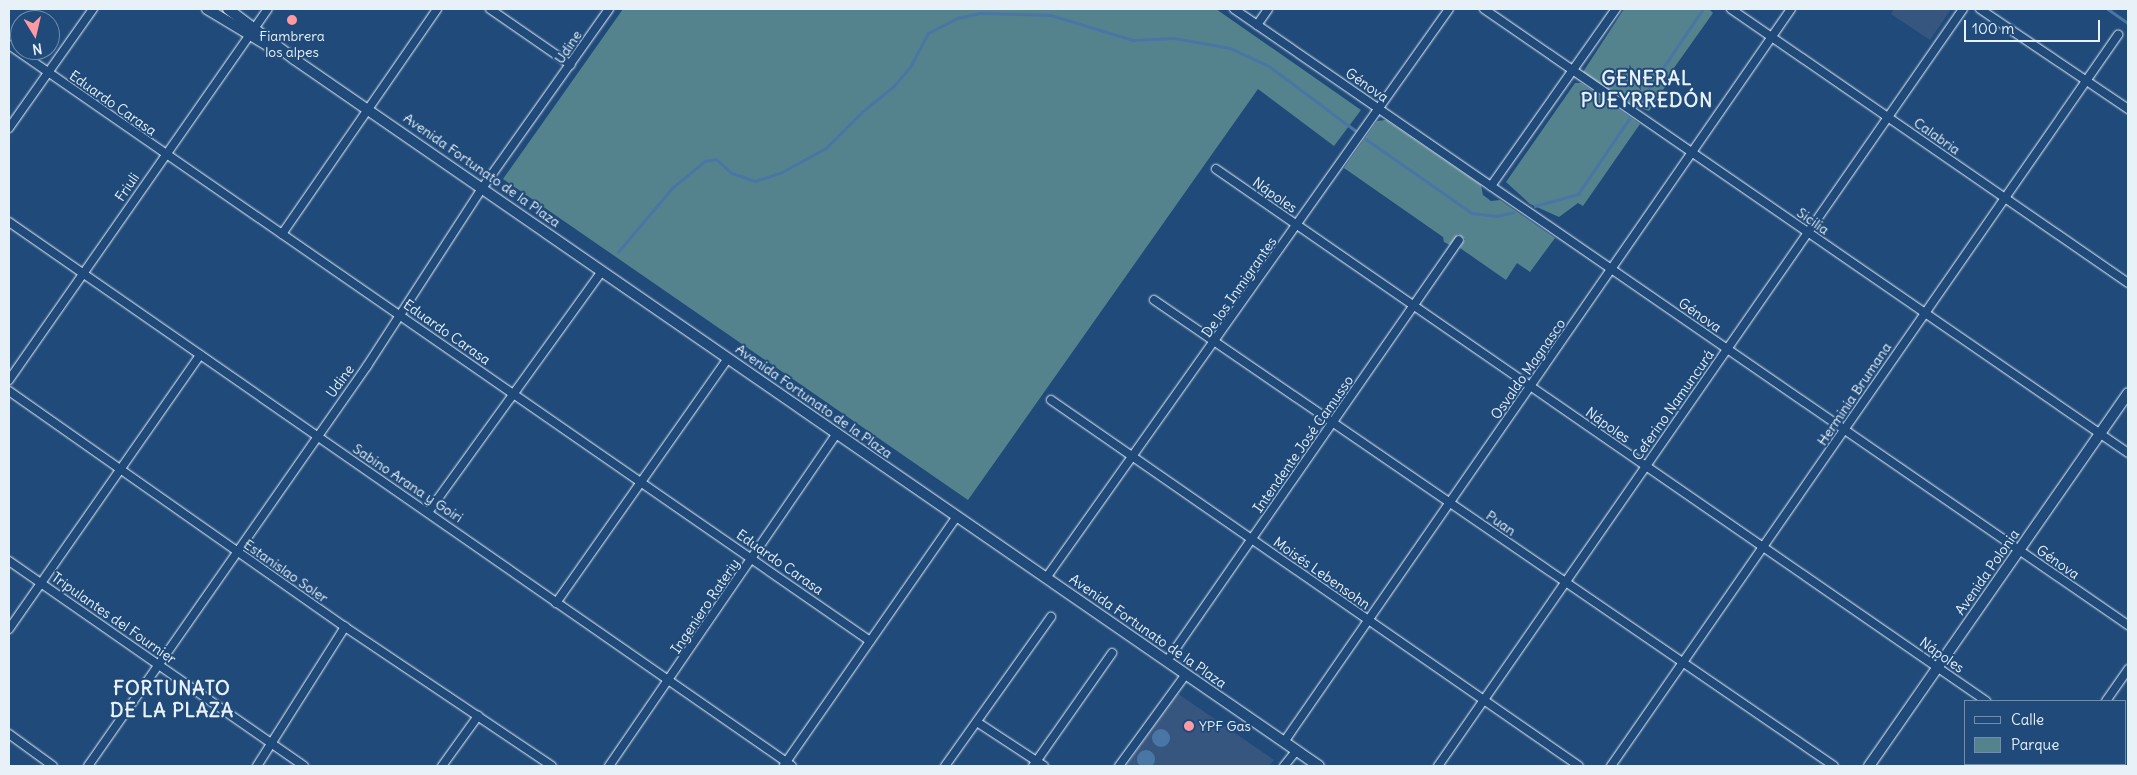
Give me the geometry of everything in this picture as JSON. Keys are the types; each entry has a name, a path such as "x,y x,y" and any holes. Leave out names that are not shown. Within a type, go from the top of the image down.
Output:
{"main road":[{"name":"Avenida Fortunato de la Plaza","path":"207,9 249,37 294,59"},
{"name":"Avenida Fortunato de la Plaza","path":"228,9 255,27 294,59 368,108 1318,766"},
{"name":"Avenida Polonia","path":"1869,766 2128,393"}],"street":[{"path":"9,128 93,9"},
{"name":"Friuli","path":"9,380 84,274 163,154 268,9"},
{"path":"282,234 437,9"},
{"path":"490,9 571,65"},
{"name":"Udine","path":"88,766 400,314 482,187 571,65 609,9"},
{"name":"Génova","path":"1234,9 2128,625"},
{"path":"1257,25 1268,9"},
{"name":"De los Inmigrantes","path":"1046,578 1135,458 1449,9"},
{"name":"Sicilia","path":"1484,9 2128,453"},
{"path":"1491,186 1616,9"},
{"name":"Calabria","path":"1731,9 2128,283"},
{"name":"Osvaldo Magnasco","path":"1284,742 1792,9"},
{"name":"Ceferino Namuncurá","path":"1438,766 1963,9"},
{"path":"1980,9 2128,109"},
{"name":"Herminia Brumana","path":"1611,766 2118,35"},
{"name":"Eduardo Carasa","path":"9,45 163,154 400,314 870,641"},
{"name":"Nápoles","path":"1216,168 1297,226 1985,700"},
{"name":"Sabino Arana y Goiri","path":"9,222 316,436 429,511 556,603 787,765"},
{"name":"Intendente José Camusso","path":"1166,661 1459,240"},
{"path":"429,511 516,394 602,271"},
{"name":"Puan","path":"1154,300 1682,664 1834,766"},
{"path":"9,629 200,355"},
{"path":"556,603 728,358"},
{"name":"Estanislao Soler","path":"9,391 345,627 552,766"},
{"name":"Moisés Lebensohn","path":"1051,400 1579,766"},
{"name":"Ingeniero Rateriy","path":"609,766 837,434"},
{"path":"787,765 957,516"},
{"name":"Tripulantes del Fournier","path":"9,560 304,766"},
{"path":"945,766 1052,616"},
{"path":"257,766 345,627"},
{"path":"977,722 1038,765 1112,653"},
{"path":"2107,700 2128,669"},
{"path":"1119,766 1186,674"},
{"path":"442,766 478,716"},
{"path":"9,734 53,766"},
{"path":"1284,766 1296,751"}],"shaded area":[{"path":"1894,9 1951,9 1930,40 1891,14"},
{"name":"YPF Gas","path":"1177,693 1274,760 1269,766 1126,766"},
{"path":"1161,729 1169,734 1170,738 1165,746 1161,747 1153,742 1152,738 1157,730"},
{"path":"1146,750 1152,753 1155,759 1152,765 1146,768 1140,765 1137,759 1140,753"}],"green space":[{"path":"623,9 1216,9 1361,110 1334,146 1258,89 968,500 503,179"},
{"path":"1624,9 1709,9 1713,13 1664,82 1667,84 1649,111 1630,105 1583,72"},
{"path":"1575,83 1581,83 1640,124 1583,206 1578,203 1559,217 1530,204 1506,182"},
{"path":"1386,120 1481,185 1483,195 1491,201 1500,200 1555,238 1530,272 1517,263 1506,280 1460,248 1465,239 1458,234 1450,245 1444,242 1443,237 1344,168 1377,121"}],"waterway":[{"path":"1637,106 1703,9"},
{"path":"2108,9 2128,23"},
{"path":"618,252 672,188 705,161 716,159 732,173 755,181 782,172 826,148 862,112 894,86 910,67 928,33 958,18 980,13 1051,15 1133,40 1174,38 1230,48 1269,66 1355,130"},
{"path":"1535,206 1578,194 1629,119"},
{"path":"1366,139 1472,213 1497,216 1514,212"}],"place":[{"name":"Fiambrera los alpes","path":"292,20"},
{"name":"YPF Gas","path":"1189,726"}],"district":[{"name":"GENERAL PUEYRREDÓN","path":"1647,90"},
{"name":"FORTUNATO DE LA PLAZA","path":"172,700"}]}
